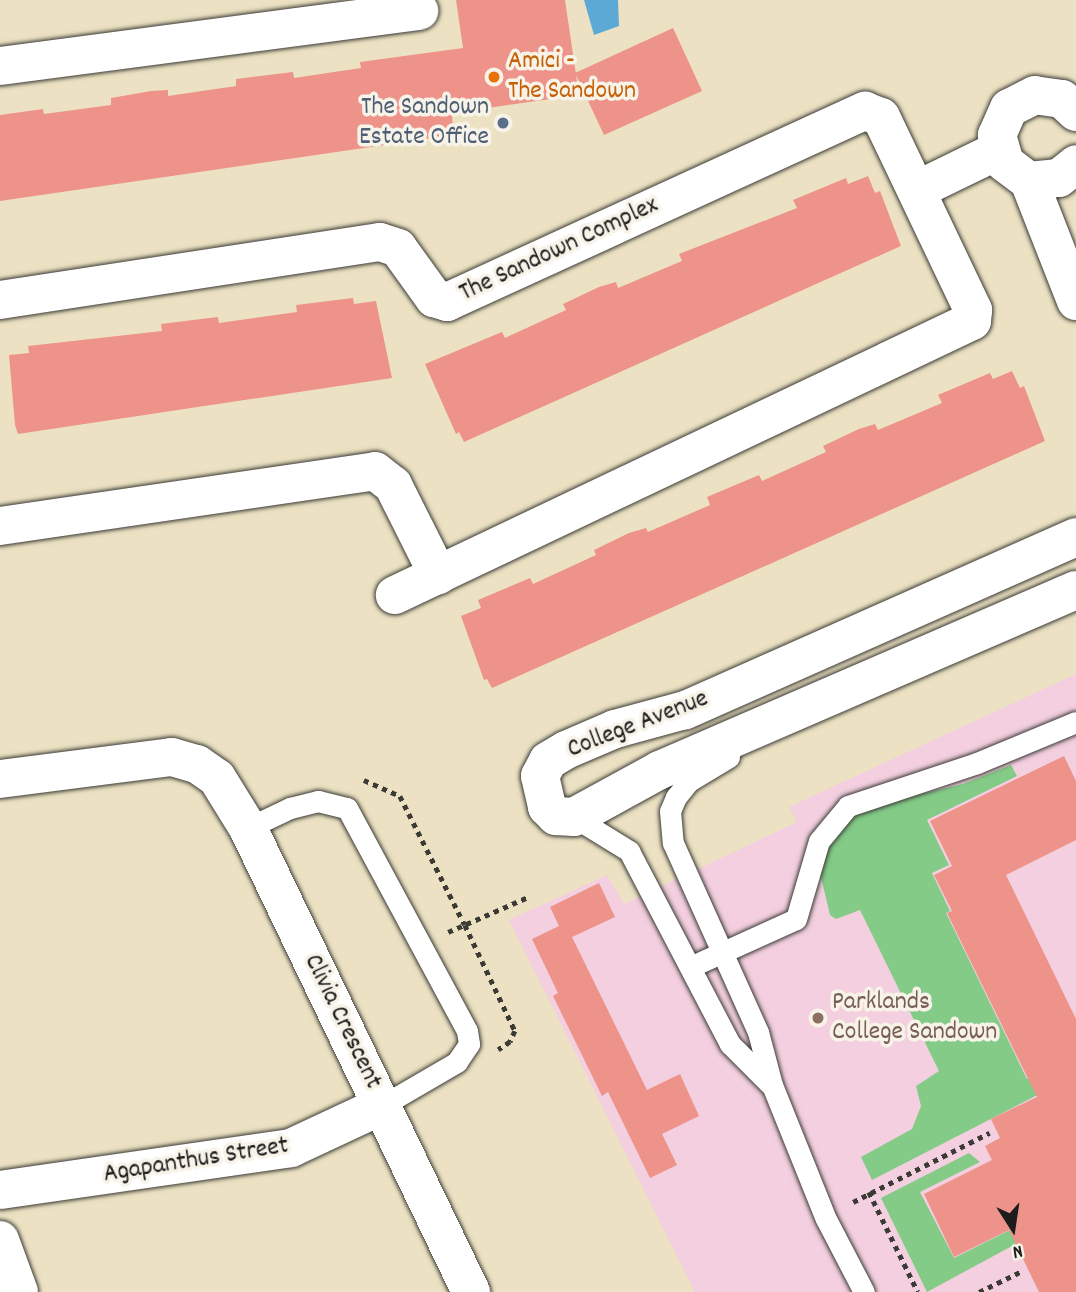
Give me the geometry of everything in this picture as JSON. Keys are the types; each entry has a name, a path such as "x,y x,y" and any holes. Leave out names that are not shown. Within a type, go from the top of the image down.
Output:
{"street":[{"path":"0,66 309,12 419,11"},
{"path":"1076,112 1049,95 1021,99 1001,120 999,150 1010,169 1029,181 1076,301"},
{"name":"The Sandown Complex","path":"0,300 380,242 398,248 434,298 447,302 865,111 881,117 973,310 965,327 395,595"},
{"path":"917,190 999,150"},
{"path":"1029,181 1059,178 1076,164"},
{"path":"0,526 375,471 393,485 438,575"},
{"name":"College Avenue","path":"1076,537 685,710 615,729 566,750 548,761 540,776 541,790 547,807 556,816 574,817 660,769 814,706 1076,590"},
{"name":"Clivia Crescent","path":"0,779 141,758 172,757 197,764 217,778 248,828 471,1292"},
{"name":"Agapanthus Street","path":"0,1190 291,1148 383,1105"},
{"path":"0,1240 19,1292"}],"lane":[{"path":"814,706 689,781 670,811 673,843 758,1032 772,1085 826,1219 864,1292"},
{"path":"690,967 796,919 819,841 848,806 977,763 1076,722"},
{"path":"248,828 290,808 318,801 348,808 467,1031 469,1044 457,1062 383,1105"},
{"path":"574,817 629,851 730,1044 772,1085"}],"path":[{"path":"421,944 528,897"},
{"path":"826,1219 869,1192 989,1133"},
{"path":"869,1192 918,1292"},
{"path":"979,1292 1020,1272"}],"shaded area":[{"name":"Parklands College Sandown","path":"1076,674 1076,1292 695,1292 509,920 607,875 624,904 797,822 789,807"}],"green space":[{"path":"1011,765 1017,776 927,820 949,865 932,873 950,911 946,913 1027,1079 1037,1074 1045,1091 872,1180 861,1157 912,1129 921,1106 916,1086 939,1071 860,910 836,919 830,915 820,873 827,849 845,824 867,807 963,784"},
{"path":"969,1153 980,1162 920,1192 954,1258 1028,1221 1034,1234 927,1292 881,1198"}],"water":[{"path":"584,0 618,0 619,26 594,35"}],"building":[{"path":"456,0 565,0 579,95 452,113 453,135 0,201 0,115 43,109 44,114 111,105 111,98 151,91 168,90 168,96 236,86 236,79 293,72 294,78 361,68 360,62 463,48"},
{"path":"673,28 702,91 604,135 575,73"},
{"path":"868,176 875,193 880,191 901,246 464,442 459,432 456,434 425,364 502,332 505,338 566,310 563,304 599,287 616,282 618,288 682,261 679,254 797,208 793,200 846,178 848,184"},
{"path":"353,298 354,304 376,301 392,378 18,434 9,355 29,353 28,346 162,331 161,324 218,317 219,323 297,312 296,305"},
{"path":"1012,371 1020,388 1024,386 1045,441 492,688 487,679 484,680 461,616 481,608 478,600 530,578 533,584 596,555 594,550 629,533 646,528 648,532 710,505 707,497 759,475 762,481 826,452 823,446 859,429 875,424 878,430 942,403 938,395 990,373 993,379"},
{"path":"1064,756 1076,781 1076,840 1006,875 1076,1019 1076,1292 1039,1292 1009,1230 954,1257 924,1194 992,1160 985,1146 1000,1138 991,1119 1037,1097 947,913 952,911 934,875 952,866 930,821"},
{"path":"599,883 615,917 572,937 647,1090 680,1074 699,1116 662,1134 677,1165 650,1178 608,1092 602,1096 553,996 558,993 532,939 559,926 550,907"}],"place":[{"name":"Amici - The Sandown","path":"494,77"},
{"name":"The Sandown Estate Office","path":"503,123"},
{"name":"Parklands College Sandown","path":"818,1018"}]}
